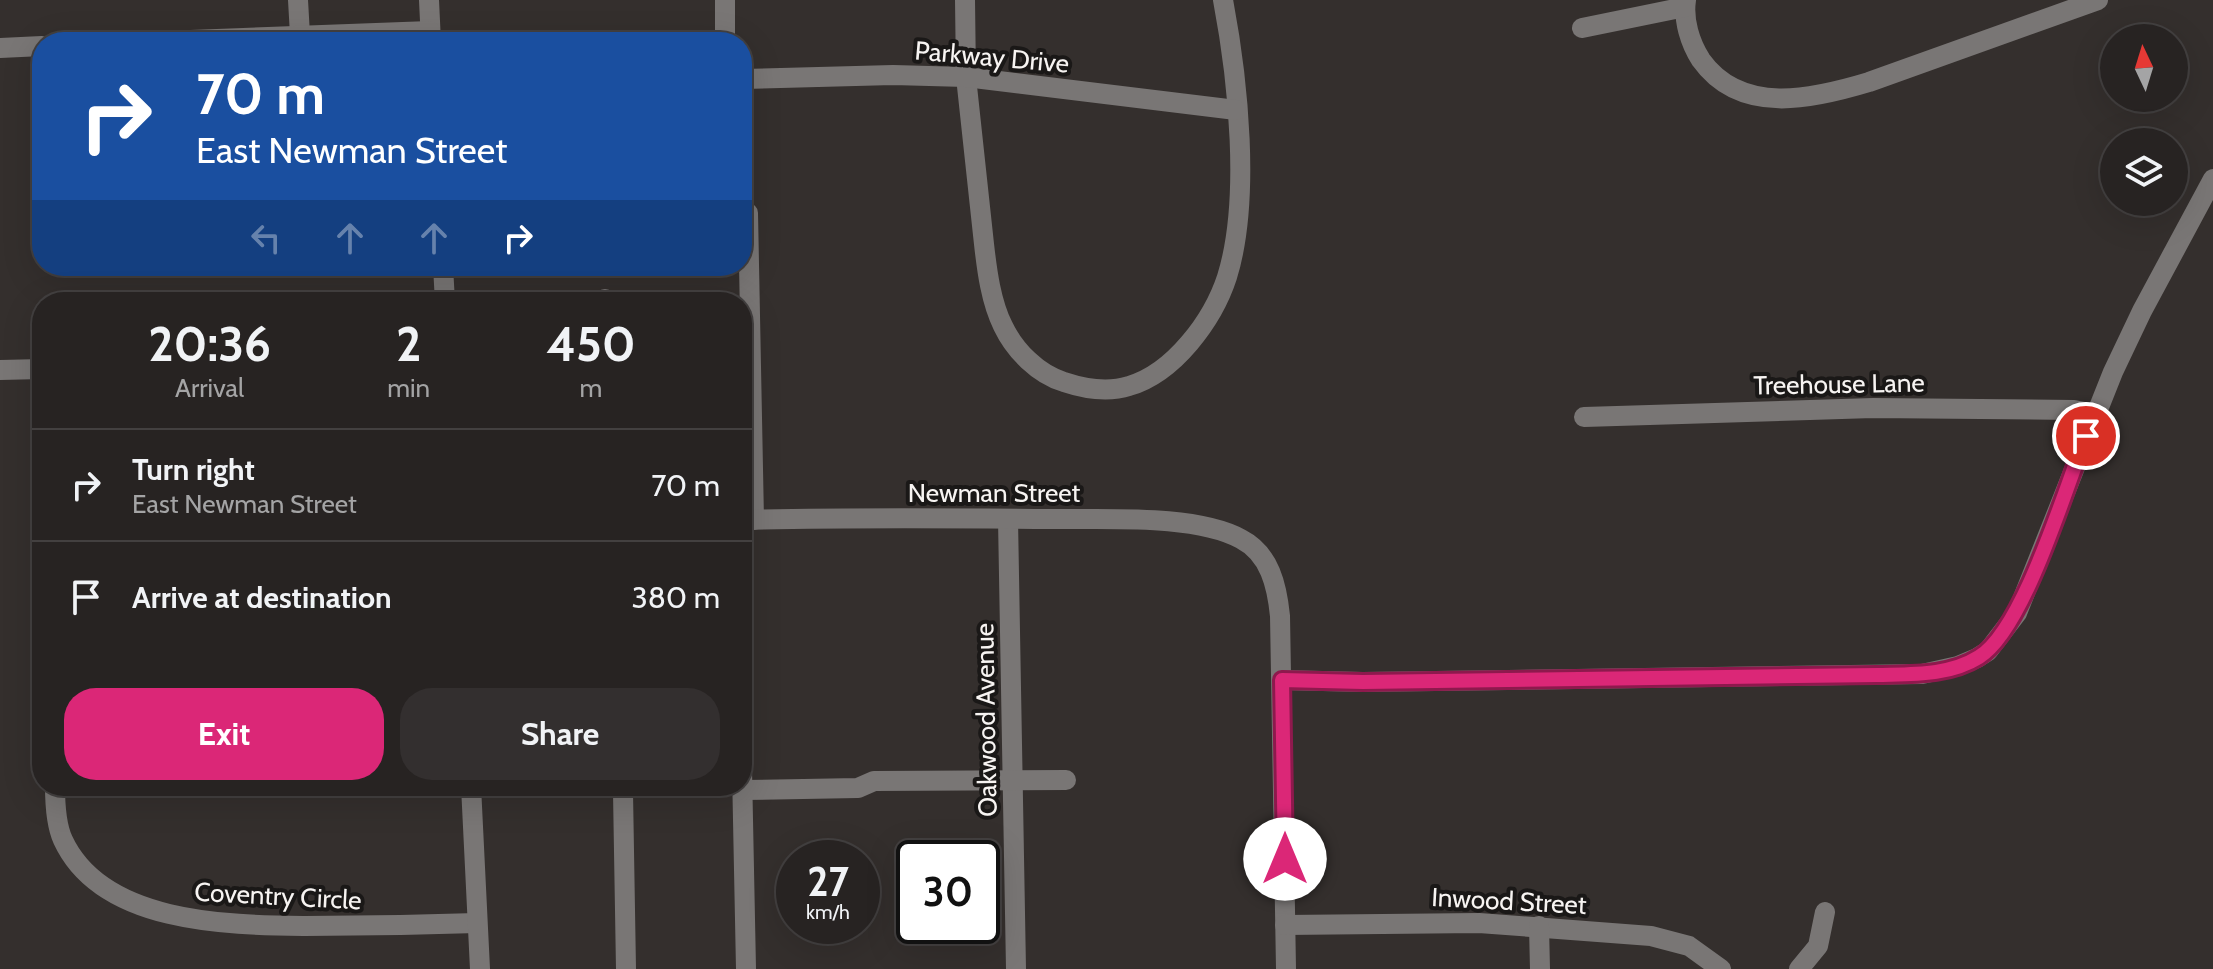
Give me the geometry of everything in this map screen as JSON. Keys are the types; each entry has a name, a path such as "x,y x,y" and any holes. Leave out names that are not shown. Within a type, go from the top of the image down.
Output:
{"street":[{"path":"298,0 300,32"},
{"path":"429,0 431,32"},
{"path":"725,0 725,32"},
{"path":"965,0 966,77 987,270 1003,327 1025,358 1040,371 1056,380 1086,389 1110,390 1130,386 1154,374 1199,331 1220,293 1234,247 1241,186 1223,0"},
{"path":"1582,28 1685,4 1688,31 1697,53 1720,80 1736,90 1758,97 1782,99 1832,93 1869,82 2098,0"},
{"path":"0,48 32,46"},
{"name":"Parkway Drive","path":"752,79 893,75 966,77 1236,110"},
{"path":"1286,969 1282,680 1363,682 1922,674 1958,666 1988,651 2017,613 2095,414 2142,311 2213,179"},
{"path":"0,370 32,369"},
{"name":"Treehouse Lane","path":"1584,417 1873,408 2074,410 2095,414"},
{"name":"Oakwood Avenue","path":"1008,519 1016,969"},
{"name":"Newman Street","path":"752,520 1133,520 1223,531 1244,540 1264,559 1275,580 1282,641 1282,680"},
{"path":"752,781 858,788 874,781 1066,780"},
{"name":"Coventry Circle","path":"55,796 62,838 74,858 102,884 146,908 175,917 256,926 477,923"},
{"path":"471,796 480,969"},
{"path":"623,796 626,969"},
{"path":"743,796 746,969"},
{"path":"1799,969 1818,946 1825,912"},
{"name":"Inwood Street","path":"1285,925 1425,922 1539,926 1651,936 1689,946 1721,969"},
{"path":"1539,926 1540,969"}],"route":[{"path":"1285,859 1282,680 1363,682 1877,675 1922,674 1958,666 1988,651 2017,613 2086,436"}]}
